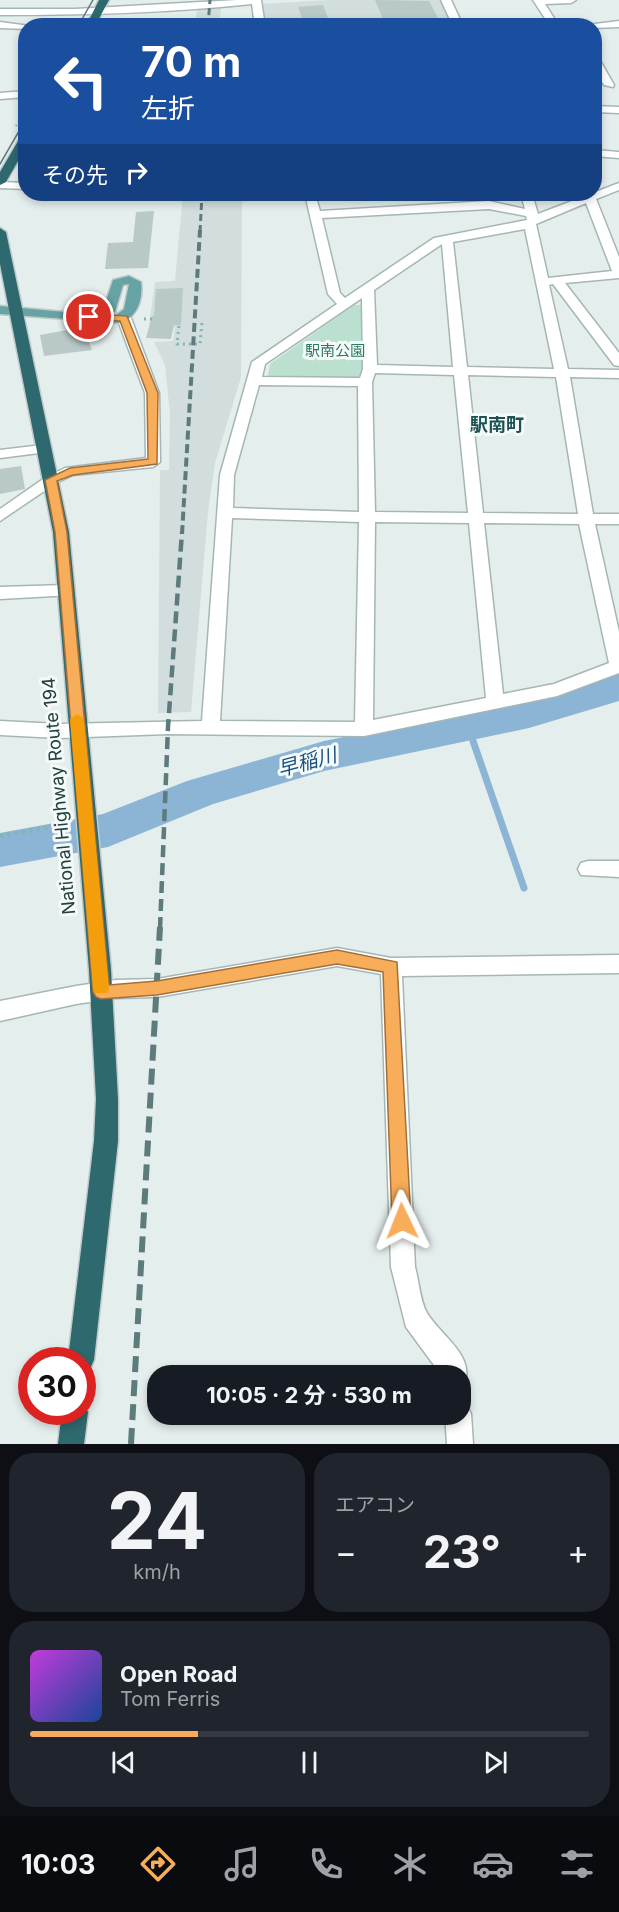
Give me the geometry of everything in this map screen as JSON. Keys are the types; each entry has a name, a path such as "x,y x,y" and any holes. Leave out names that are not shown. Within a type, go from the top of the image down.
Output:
{"highway":[{"path":"94,18 104,0"},
{"path":"0,183 18,150"},
{"name":"National Highway Route 194","path":"0,232 8,311 51,480 61,532 101,992 107,1099 106,1141 82,1347"},
{"path":"71,1444 73,1425"}],"main road":[{"path":"8,311 89,317 124,318 132,307 135,282 129,280 117,283 110,309 89,317"}],"street":[{"path":"17,0 5,12 0,25 18,26"},
{"path":"5,12 99,10 266,0"},
{"path":"446,0 454,18"},
{"path":"539,1 571,0"},
{"path":"255,1 258,18"},
{"path":"539,1 550,18"},
{"path":"602,25 619,24"},
{"path":"602,69 614,85"},
{"path":"0,96 18,95"},
{"path":"602,109 619,110"},
{"path":"602,154 619,155"},
{"path":"0,183 18,185"},
{"path":"602,192 619,186"},
{"path":"312,201 334,294 345,305"},
{"path":"0,728 364,729 557,690 619,666 586,518 562,372 551,281 528,201"},
{"path":"211,727 227,475 259,362 438,241 532,219 579,201"},
{"path":"551,281 619,273 591,201"},
{"path":"316,214 489,205 532,219"},
{"path":"447,238 495,702"},
{"path":"551,281 619,362"},
{"path":"364,729 368,288"},
{"path":"0,516 51,480 70,471 153,462 152,393 124,318"},
{"path":"254,381 462,371 619,374"},
{"path":"0,454 42,449"},
{"path":"225,513 367,517 619,519"},
{"path":"0,593 66,591"},
{"path":"588,869 619,869"},
{"path":"0,1011 101,992 157,988 337,957 391,967 619,964"},
{"path":"391,967 404,1267 415,1318 452,1365"},
{"path":"459,1425 460,1444"}],"path":[{"path":"144,319 152,319"},
{"path":"179,326 177,344 200,344 202,322"},
{"path":"0,836 86,819"}],"shaded area":[{"path":"329,0 444,0 452,18 263,18 259,4"},
{"path":"221,8 220,18 196,18 197,10"},
{"path":"182,201 242,201 241,377 215,463 208,512 191,712 158,713 160,470 169,470 170,414 165,365 154,342 173,341 175,327 149,326 155,282 175,281"}],"green space":[{"name":"駅南公園","path":"354,305 362,305 362,375 354,378 268,376 270,364"}],"building":[{"path":"375,0 429,1 438,18 383,18"},
{"path":"323,5 328,18 302,18 298,7"},
{"path":"154,211 148,268 105,269 108,243 133,242 136,212"},
{"path":"183,288 181,325 174,325 171,339 146,338 152,316 154,316 156,289"},
{"path":"83,327 92,350 44,356 40,335"},
{"path":"21,466 25,489 0,494 0,469"}],"waterway":[{"name":"早稲川","path":"0,850 108,830 201,792 324,756 529,714 619,687"},
{"path":"473,741 524,888"}],"tram line":[{"path":"83,18 93,0"},
{"path":"0,164 18,133"}],"railway":[{"path":"209,18 210,0"},
{"path":"200,232 202,201"},
{"path":"182,534 200,230"},
{"path":"160,929 168,727 182,532"},
{"path":"131,1444 160,927"}],"slow traffic":[{"path":"77,719 101,988"}],"district":[{"name":"駅南町","path":"497,425"}],"route":[{"path":"89,317 116,320 124,318 152,393 153,416 153,462 70,471 51,480 61,532 101,992 116,989 157,988 285,964 337,957 391,967 402,1221"}]}
